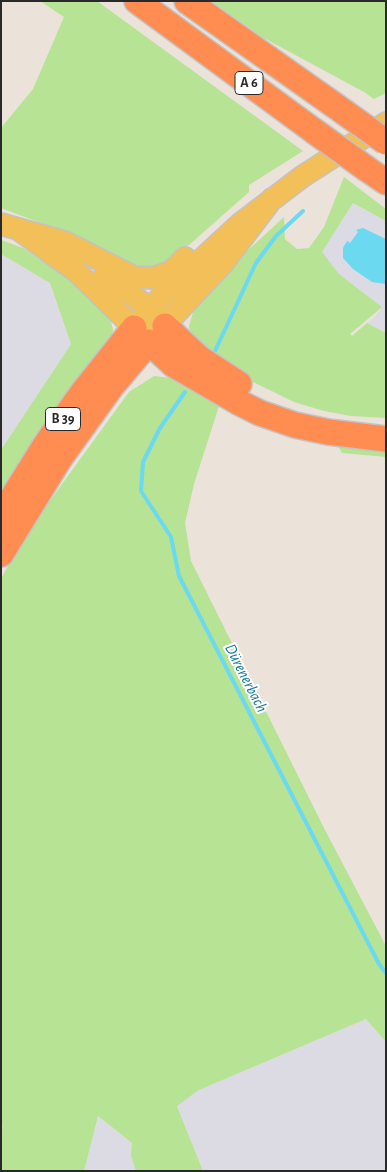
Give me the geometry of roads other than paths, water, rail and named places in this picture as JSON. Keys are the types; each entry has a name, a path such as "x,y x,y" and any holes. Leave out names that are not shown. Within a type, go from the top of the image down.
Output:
{"highway":[{"name":"A 6","path":"136,1 376,176"},
{"name":"A 6","path":"187,1 386,142"},
{"path":"149,326 174,365 260,413 295,425 328,432 386,439"},
{"path":"149,326 180,342 218,372 266,398 298,410 330,418 386,425"},
{"name":"B 39","path":"1,554 60,458 111,387 149,326"},
{"name":"B 39","path":"1,516 46,444 83,392 149,326"},
{"path":"111,387 151,368 174,365"}],"main road":[{"name":"B 39","path":"149,326 240,224 333,156 386,123"},
{"name":"B 39","path":"149,326 224,262 272,199"},
{"path":"18,229 65,242 134,277 153,278 171,272 207,237 240,224"},
{"path":"18,229 149,326"}],"water":[{"path":"363,228 386,239 386,284 372,282 353,269 343,258 343,248 347,241 350,243 358,232 356,230"}],"waterway":[{"name":"Dürenerbach","path":"215,351 256,263 276,236 303,211"},
{"name":"Dürenerbach","path":"185,392 160,428 143,462 141,491 171,537 179,576 379,964 386,973"}]}
